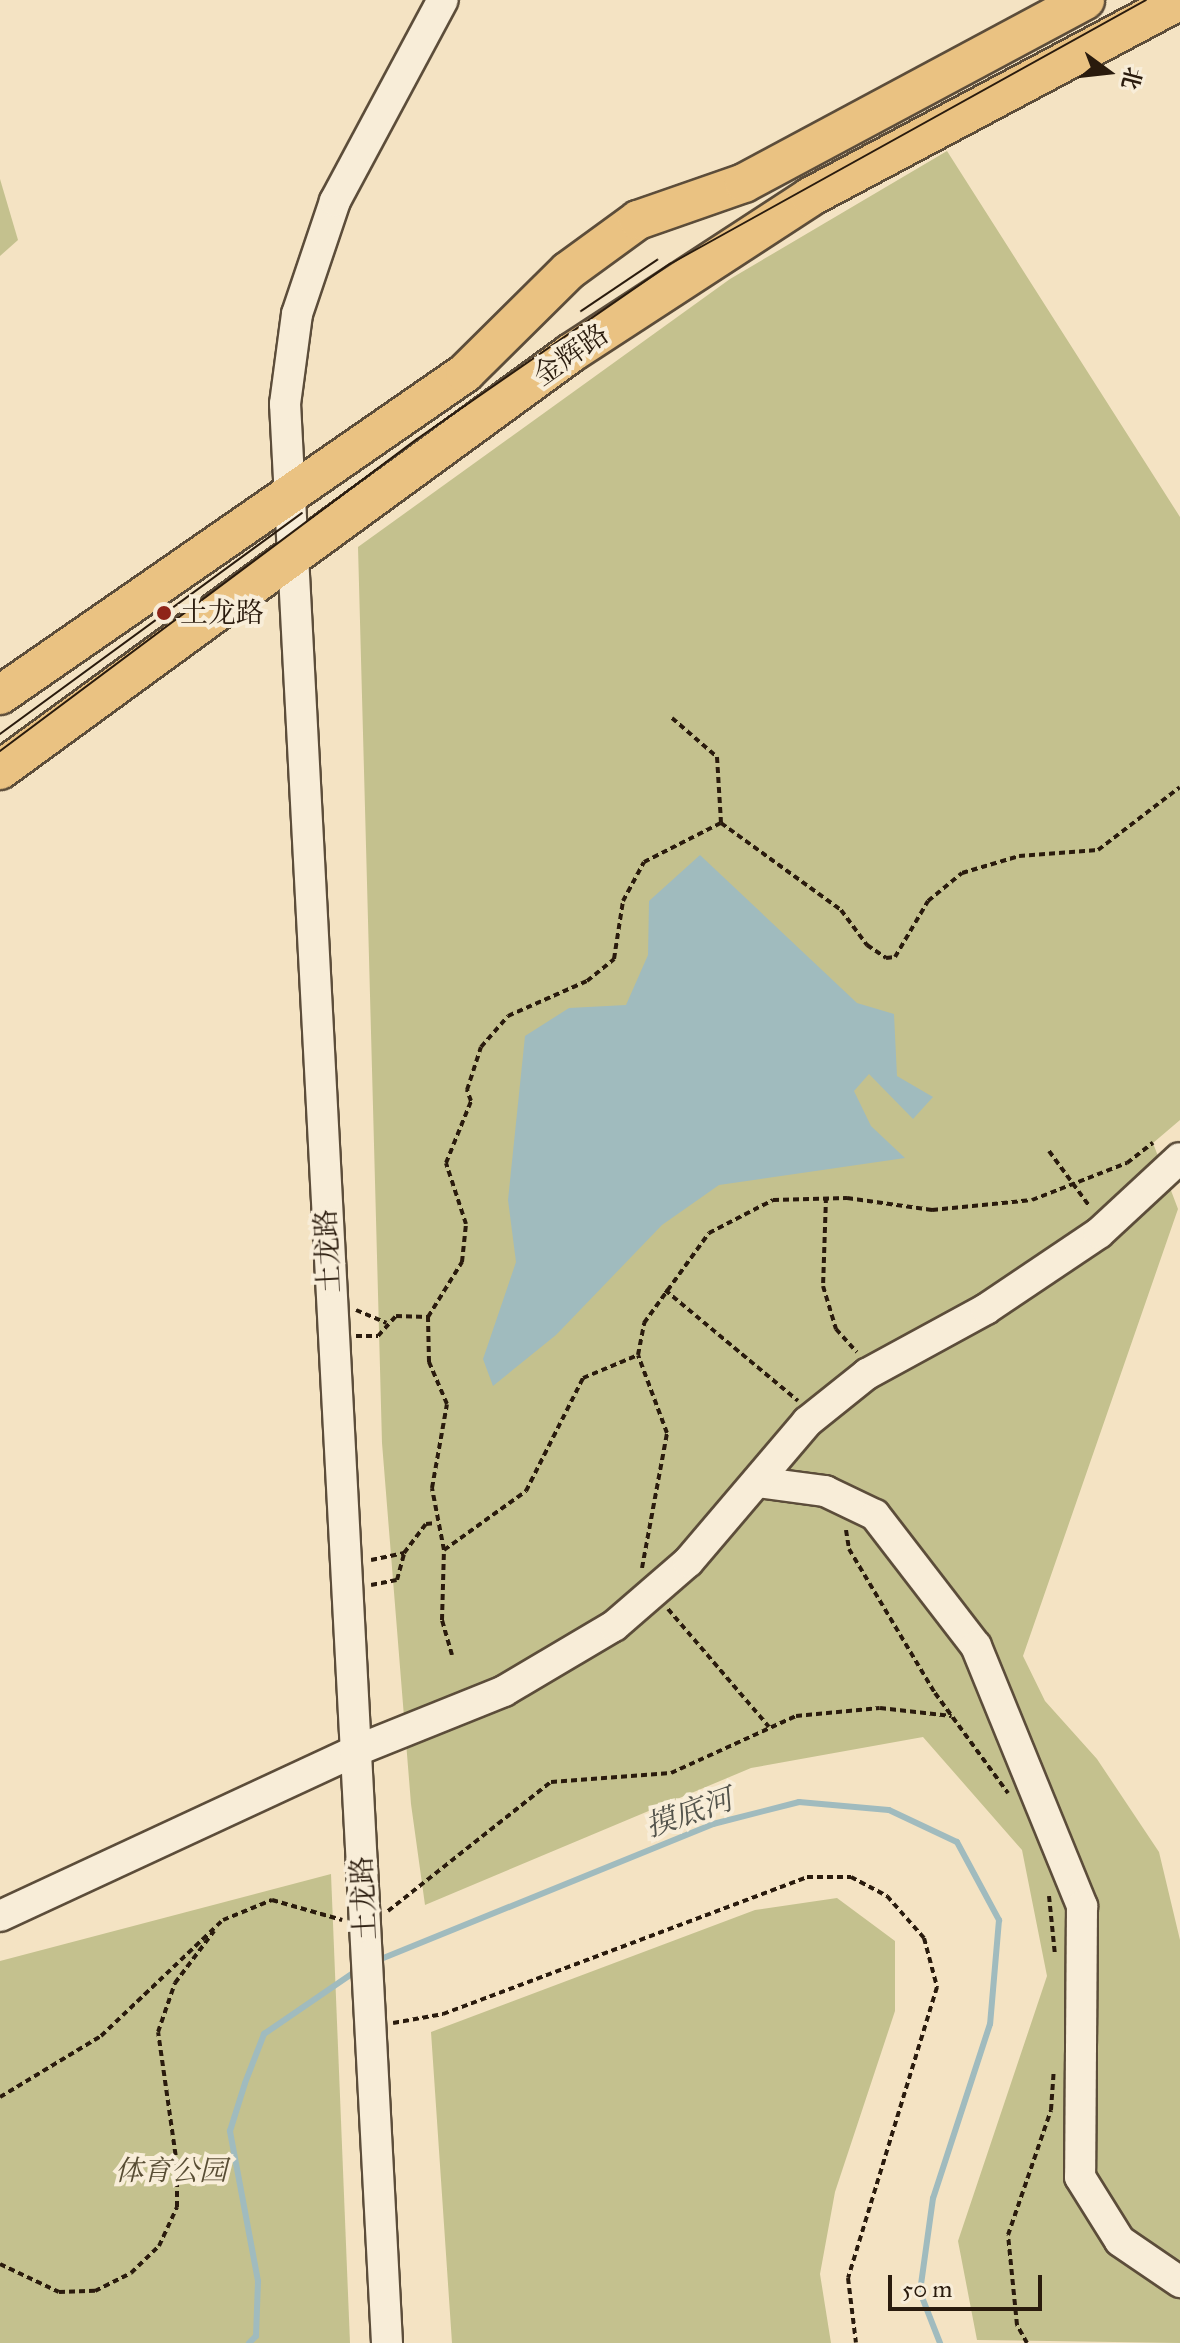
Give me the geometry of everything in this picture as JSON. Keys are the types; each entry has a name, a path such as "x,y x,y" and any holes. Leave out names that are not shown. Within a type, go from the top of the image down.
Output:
{"main road":[{"name":"金辉路","path":"0,695 286,492 465,373 568,271 638,220 744,183 1085,0"},
{"name":"金辉路","path":"0,770 290,562 571,353 810,197 1180,0"}],"street":[{"name":"土龙路","path":"387,2343 286,492 285,404 310,267 335,201 443,0"},
{"path":"0,1916 355,1751 504,1691 614,1626 653,1592 757,1482 816,1414 877,1369 986,1309 1105,1227 1180,1158"},
{"path":"757,1482 839,1495 875,1515 976,1646 1032,1769 1082,1906 1080,2177 1120,2241 1180,2282"}],"path":[{"path":"672,718 717,757 721,823"},
{"path":"721,823 841,910 867,945 886,958 895,957 928,901 962,873 1019,856 1098,850 1180,787"},
{"path":"452,1655 442,1620 444,1550 436,1523 432,1488 447,1404 429,1362 428,1317 462,1262 466,1224 446,1163 471,1101 467,1090 481,1047 508,1016 587,981 614,959 623,901 644,862 721,823"},
{"path":"770,1727 639,1577 667,1433 638,1355 644,1323 665,1290 709,1233 746,1209 826,1197 932,1210 1032,1200 1127,1163 1153,1143"},
{"path":"1049,1151 1075,1182 1105,1227"},
{"path":"826,1197 828,1308 836,1329 877,1369"},
{"path":"665,1290 816,1414"},
{"path":"332,1336 378,1336 396,1316 428,1317"},
{"path":"444,1550 526,1491 583,1378 638,1355"},
{"path":"839,1495 849,1549 952,1716 1013,1800"},
{"path":"346,1576 397,1580 404,1553 426,1524 436,1523"},
{"path":"346,1576 404,1553"},
{"path":"0,2097 101,2036 223,1920 272,1900 366,1934 551,1782 671,1773 796,1716 880,1708 952,1716"},
{"path":"370,2028 443,2014 807,1877 851,1877 887,1896 924,1938 937,1987 848,2278 856,2343"},
{"path":"1048,1882 1056,1969"},
{"path":"0,2264 59,2292 95,2291 131,2273 159,2246 177,2207 177,2165 158,2032 175,1983 223,1920"},
{"path":"1027,2343 1017,2325 1008,2235 1051,2110 1054,2062"}],"green space":[{"path":"947,151 1180,517 1180,1120 1153,1143 1178,1209 1023,1656 1045,1701 1097,1759 1159,1852 1180,1940 1180,2343 977,2340 958,2241 1047,1976 1022,1850 923,1737 751,1768 425,1905 411,1804 382,1443 358,547 730,279"},
{"path":"0,179 18,240 0,256"},
{"name":"体育公园","path":"331,1874 350,2343 0,2343 0,1961"},
{"path":"837,1898 895,1941 895,2011 835,2192 820,2274 831,2343 452,2343 431,2032 755,1910"}],"water":[{"path":"700,855 857,1003 894,1014 897,1076 933,1097 913,1119 869,1074 854,1091 871,1126 905,1158 719,1185 662,1225 556,1335 493,1386 483,1359 516,1262 508,1200 525,1036 569,1008 626,1005 648,955 649,901"}],"waterway":[{"name":"摸底河","path":"376,1961 713,1824 799,1802 889,1810 957,1842 999,1920 990,2024 933,2198 920,2292 940,2343"},
{"name":"摸底河","path":"249,2343 256,2336 258,2281 230,2131 264,2034 359,1969"}],"tram line":[{"path":"0,751 417,439 670,264 1146,0"},
{"path":"581,311 657,260"},
{"path":"0,734 302,513"}],"place":[{"name":"土龙路","path":"164,613"}]}
